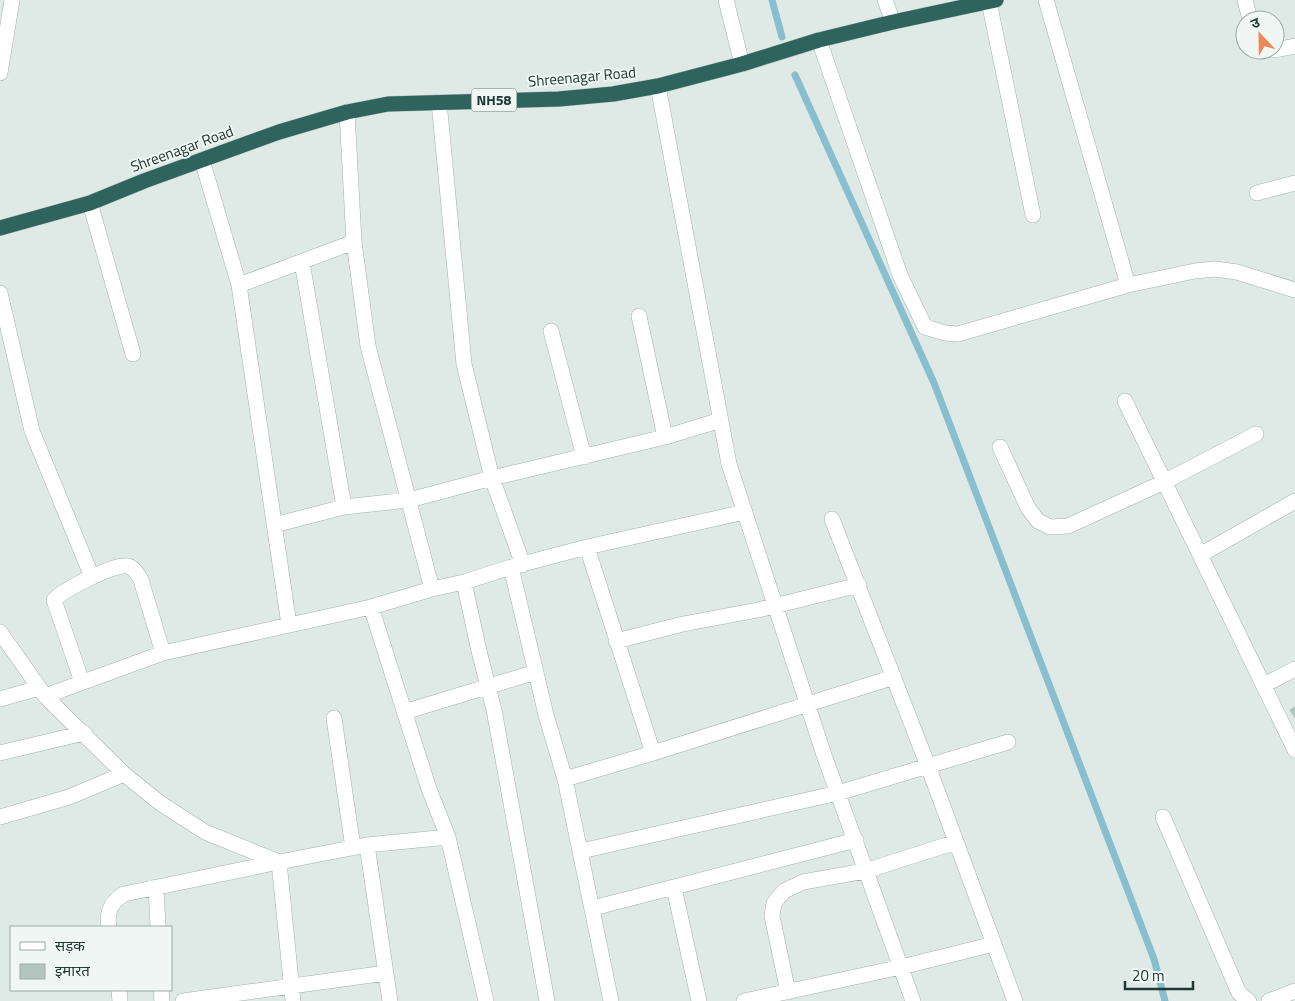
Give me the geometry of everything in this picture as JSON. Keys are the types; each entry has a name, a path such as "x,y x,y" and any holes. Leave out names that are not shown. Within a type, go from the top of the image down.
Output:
{"highway":[{"name":"Shreenagar Road","path":"0,228 90,203 279,132 347,112 388,104 559,99 614,94 658,86 742,64 818,40 992,1"}],"street":[{"path":"0,73 12,0"},
{"path":"726,0 742,64"},
{"path":"885,0 893,22"},
{"path":"1046,0 1128,285"},
{"path":"992,1 1033,214"},
{"path":"818,40 900,275 925,327 945,333 958,334 1128,285 1195,271 1214,269 1237,272 1295,290"},
{"path":"658,86 729,464 807,703 856,840 865,871 875,892 913,1001"},
{"path":"439,102 464,364 492,478 517,566 536,672 546,715 565,779 611,1001"},
{"path":"347,112 354,242 368,346 432,589"},
{"path":"202,160 239,285 289,625"},
{"path":"1257,193 1295,183"},
{"path":"90,203 133,354"},
{"path":"239,285 354,242"},
{"path":"302,262 344,507"},
{"path":"0,292 32,431 92,577"},
{"path":"639,316 665,437"},
{"path":"551,331 584,457"},
{"path":"1125,401 1295,750"},
{"path":"274,526 344,507 409,500 492,478 665,437 721,420"},
{"path":"1000,447 1028,508 1038,522 1050,528 1068,526 1164,482 1256,434"},
{"path":"1200,555 1295,501"},
{"path":"0,699 42,692 82,682 162,653 371,607 587,548 745,512"},
{"path":"832,519 928,766 1015,1001"},
{"path":"587,548 653,753"},
{"path":"82,682 54,600 59,594 92,577 119,567 127,566 135,570 141,580 162,653"},
{"path":"464,582 478,651 494,710 547,1001"},
{"path":"616,642 683,624 859,585"},
{"path":"371,607 429,789 448,837 486,1001"},
{"path":"0,632 42,692 124,774 160,804 205,832 278,862"},
{"path":"1264,685 1295,669"},
{"path":"404,712 536,672"},
{"path":"565,779 894,677"},
{"path":"334,718 386,973 390,1001"},
{"path":"0,753 84,732"},
{"path":"581,851 838,793 1008,742"},
{"path":"0,817 69,797 124,774"},
{"path":"1163,817 1239,993 1249,1001"},
{"path":"108,926 107,917 110,907 117,898 124,894 360,846 448,837"},
{"path":"593,908 856,840"},
{"path":"788,992 772,916 774,903 784,891 803,882 865,871 956,842"},
{"path":"278,862 293,1001"},
{"path":"156,887 158,926"},
{"path":"674,888 699,1001"},
{"path":"744,1001 902,967 994,944"},
{"path":"183,1001 386,973"},
{"path":"1269,1001 1295,991"}],"building":[{"path":"1295,707 1295,718 1290,710"}],"waterway":[{"path":"772,0 782,37"},
{"path":"795,75 934,383 1154,959 1165,1001"}]}
